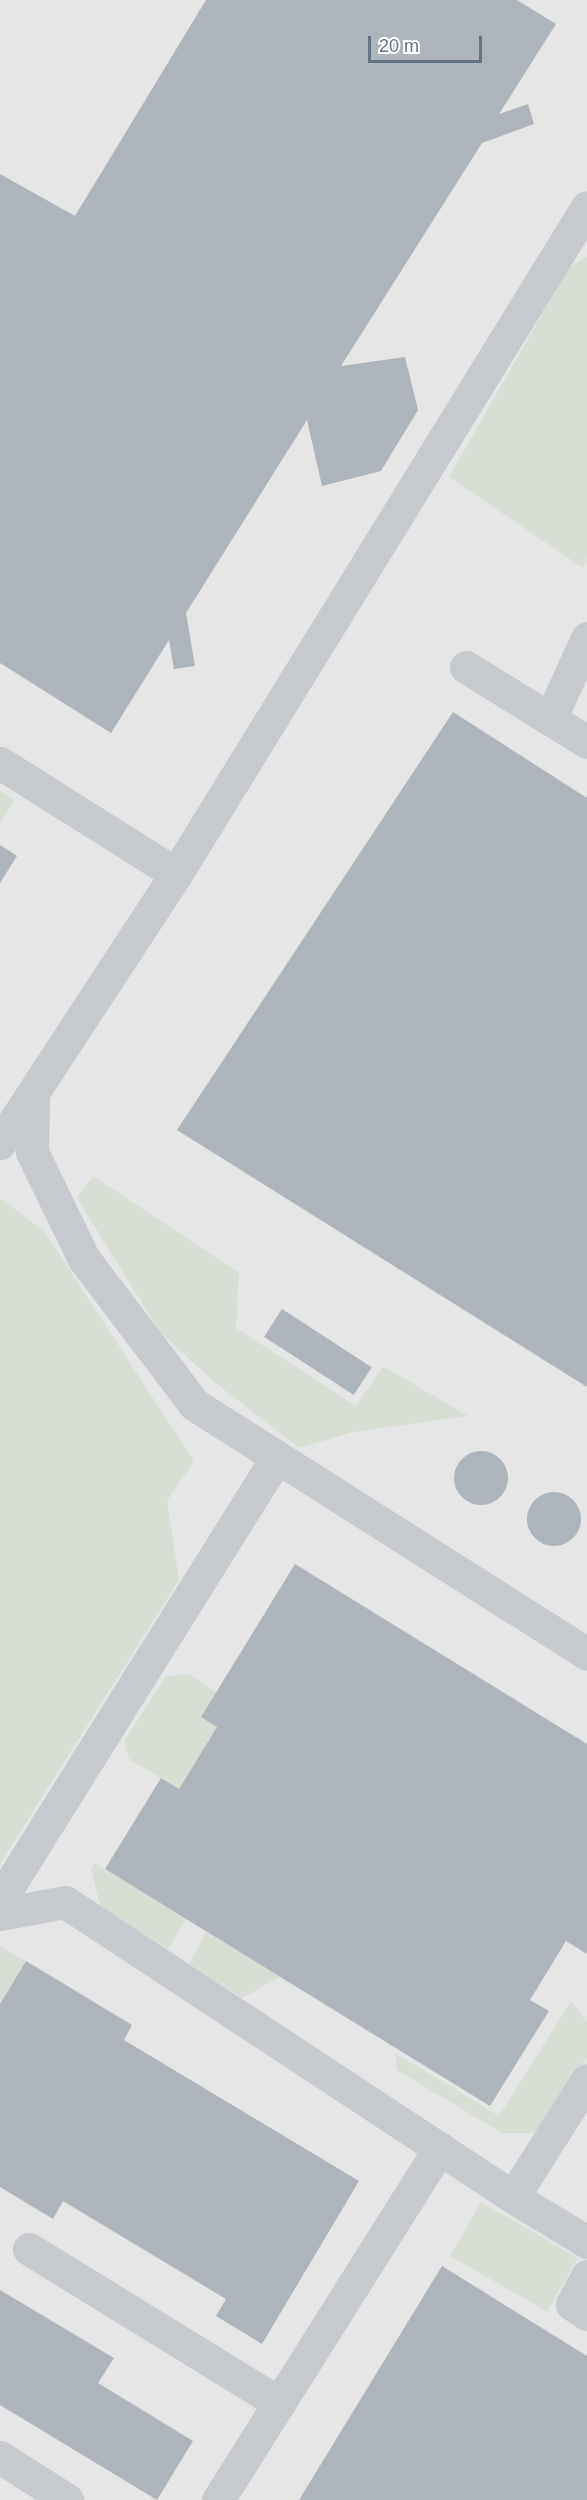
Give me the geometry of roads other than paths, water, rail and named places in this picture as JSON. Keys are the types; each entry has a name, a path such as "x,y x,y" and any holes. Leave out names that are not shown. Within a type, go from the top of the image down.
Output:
{"lane":[{"path":"0,1143 176,874 587,207"},
{"path":"550,719 587,638"},
{"path":"466,667 587,742"},
{"path":"0,763 176,874"},
{"path":"33,1094 32,1152 84,1259 195,1405 587,1654"},
{"path":"0,1900 277,1457"},
{"path":"0,1914 65,1902 513,2197 587,2242"},
{"path":"513,2197 587,2080"},
{"path":"218,2500 440,2148"},
{"path":"29,2249 279,2403"},
{"path":"587,2276 572,2304 587,2314"},
{"path":"0,2457 67,2500"}]}
